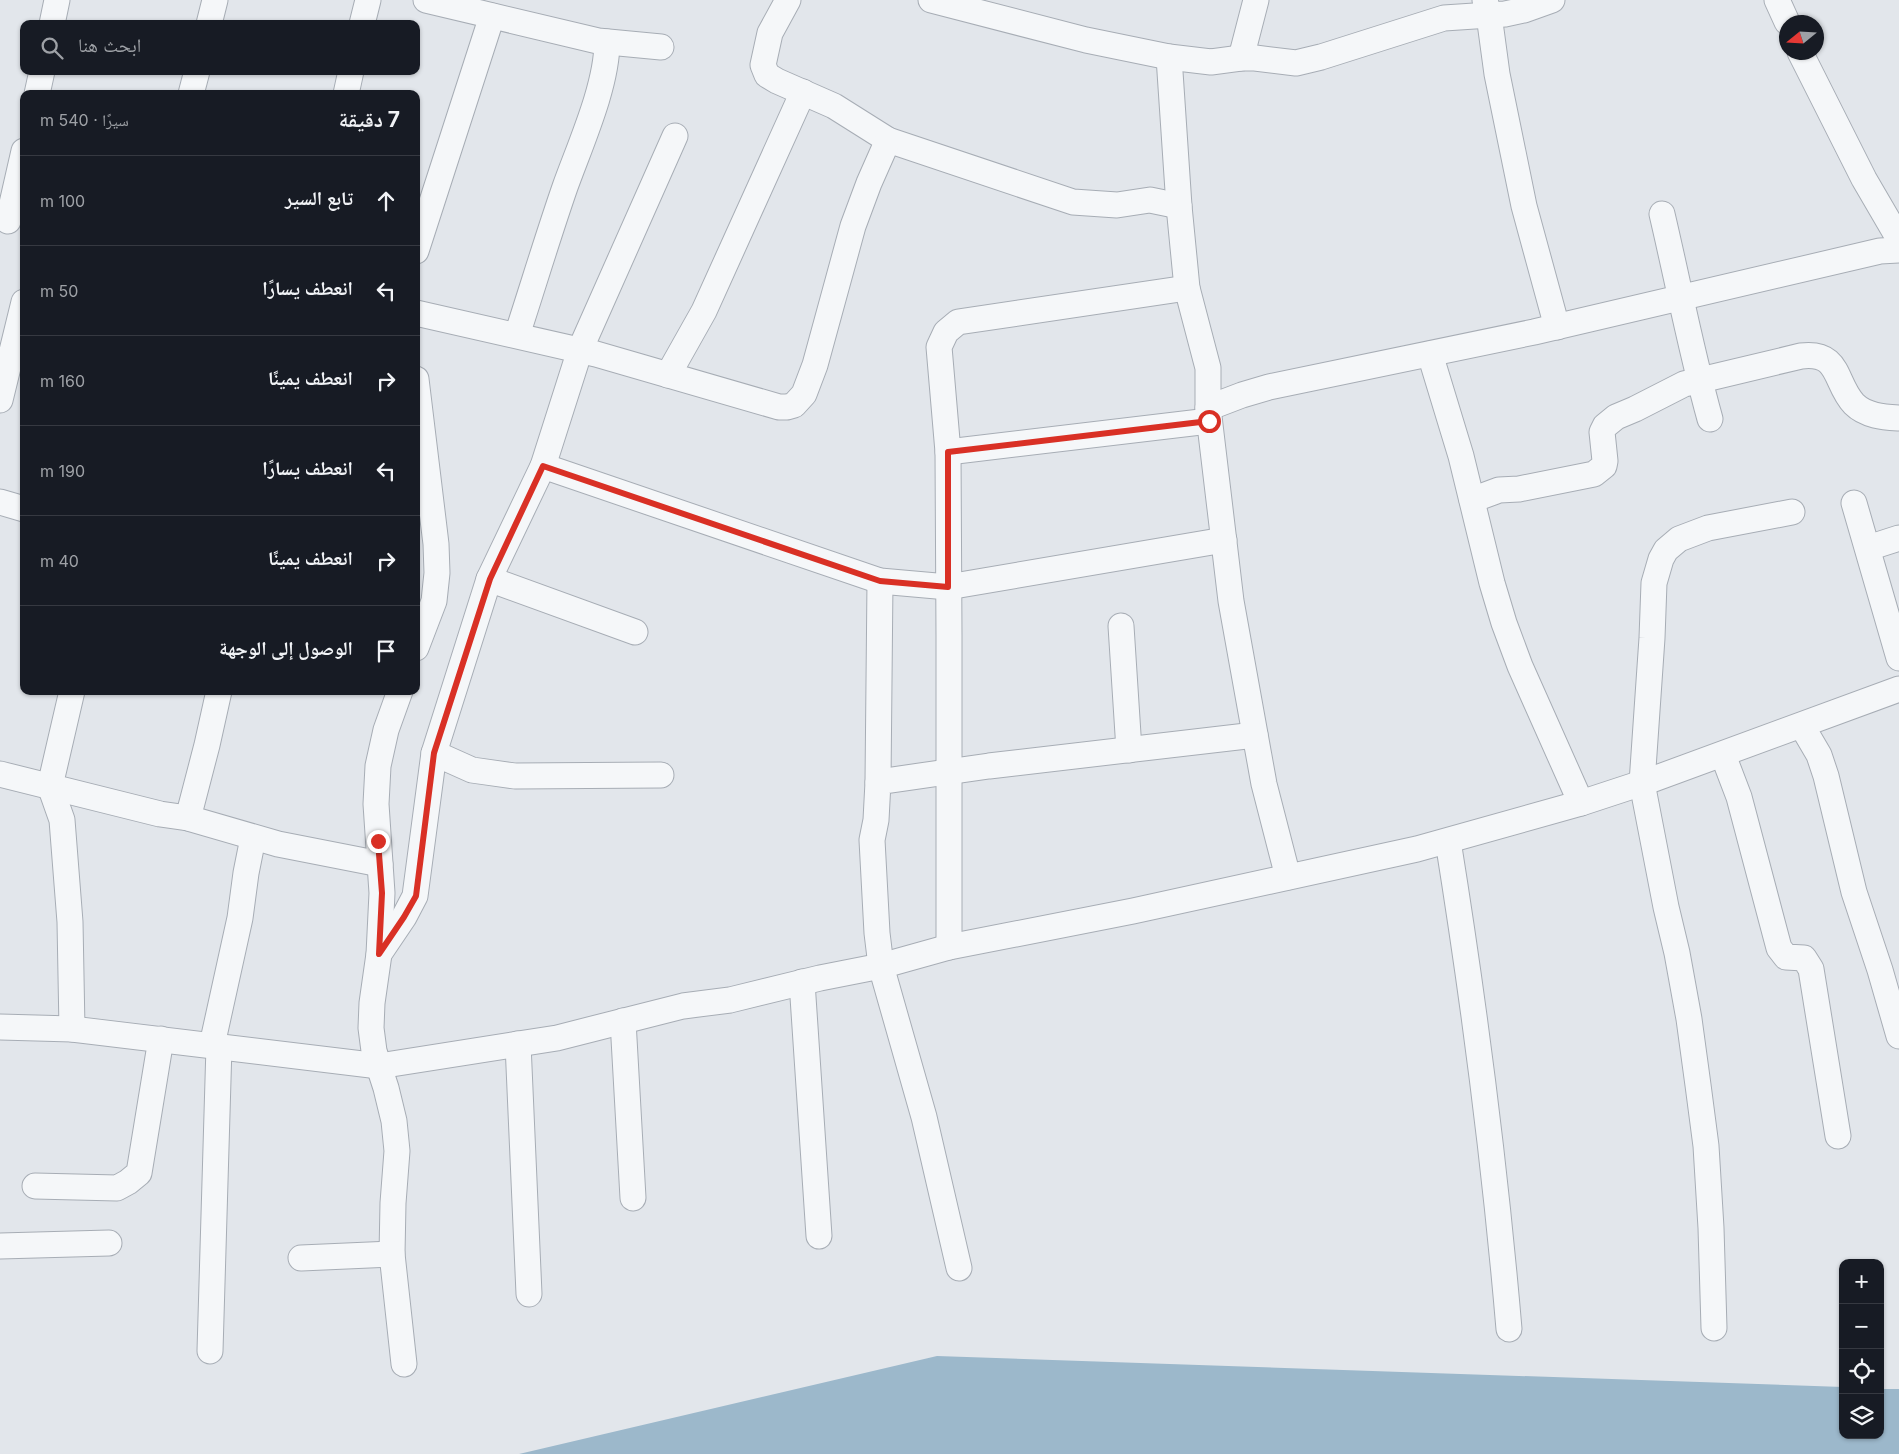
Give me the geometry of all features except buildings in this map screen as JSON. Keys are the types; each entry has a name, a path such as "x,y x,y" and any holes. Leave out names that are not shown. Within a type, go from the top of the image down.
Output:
{"street":[{"path":"53,20 57,0"},
{"path":"210,20 215,0"},
{"path":"363,20 368,0"},
{"path":"426,0 507,13 581,38 661,47"},
{"path":"788,0 770,33 763,65 766,75 776,81 834,106 888,140 1073,202 1117,205 1150,200 1179,206"},
{"path":"930,0 1086,40 1169,57 1211,62 1255,58 1296,63 1321,57 1444,18 1487,8 1524,10 1552,0"},
{"path":"1241,58 1256,0"},
{"path":"1777,0 1784,15"},
{"path":"1487,8 1497,74 1524,206 1557,327"},
{"path":"420,241 507,13"},
{"path":"517,335 591,114 607,55 606,42"},
{"path":"1169,57 1179,206 1187,288 1208,368 1208,415 1231,601 1272,820 1288,877"},
{"path":"1804,60 1864,179 1899,239"},
{"path":"37,90 41,75"},
{"path":"192,90 196,75"},
{"path":"347,90 350,75"},
{"path":"668,375 704,312 802,92"},
{"path":"379,954 416,896 434,753 490,579 543,466 580,350 675,136"},
{"path":"420,314 580,350 787,408 800,400 804,394 815,365 853,226 888,140"},
{"path":"11,222 20,173"},
{"path":"1662,214 1699,380 1710,419"},
{"path":"948,452 1208,415 1242,395 1269,387 1557,327 1880,251 1899,250"},
{"path":"949,947 948,452 938,347 946,332 958,322 1187,288"},
{"path":"0,400 20,318"},
{"path":"1430,354 1461,456 1492,582 1520,666 1581,803"},
{"path":"1472,500 1499,490 1519,489 1594,474 1604,466 1602,432 1609,421 1684,384 1788,358 1816,355 1823,358 1834,367 1855,405 1871,414 1899,418"},
{"path":"420,412 436,544 436,573 425,599 420,626"},
{"path":"543,466 880,581 948,587 1224,540"},
{"path":"0,502 20,507"},
{"path":"1854,503 1899,658"},
{"path":"1714,1328 1711,1228 1706,1155 1698,1085 1679,962 1666,907 1642,783 1654,583 1666,550 1690,533 1792,512"},
{"path":"1868,548 1899,538"},
{"path":"490,579 635,632"},
{"path":"880,581 878,782 876,820 872,840 877,933 881,966 924,1117 959,1268"},
{"path":"1121,626 1129,750"},
{"path":"0,1027 72,1029 379,1066 557,1038 683,1006 730,1000 802,982 881,966 949,947 1133,911 1417,850 1581,803 1642,783 1723,755 1899,689"},
{"path":"71,695 50,786 62,820 70,922 72,1029"},
{"path":"188,818 218,695"},
{"path":"399,695 386,730 378,766 376,804 382,893 379,954 372,1003 371,1028 374,1051 394,1121 397,1151 392,1254 404,1364"},
{"path":"1802,726 1819,755 1826,776 1854,892 1880,970 1899,1036"},
{"path":"878,782 949,771 1255,735"},
{"path":"434,753 472,770 515,776 661,775"},
{"path":"1723,755 1739,797 1779,948 1786,957 1804,958 1812,969 1838,1136"},
{"path":"0,774 160,814 188,818 253,838 380,864"},
{"path":"210,1351 215,1045 240,918 253,838"},
{"path":"1448,841 1472,993 1496,1194 1509,1329"},
{"path":"802,982 818,1236"},
{"path":"624,1021 633,1198"},
{"path":"35,1186 117,1188 139,1173 161,1039"},
{"path":"518,1044 529,1294"},
{"path":"0,1246 109,1243"},
{"path":"301,1258 392,1254"}],"water":[{"path":"937,1356 1839,1387 1839,1439 1884,1439 1884,1389 1899,1389 1899,1454 519,1454"}],"route":[{"path":"378,841 382,893 379,954 416,896 434,753 490,579 543,466 880,581 948,587 948,452 1209,421"}]}
